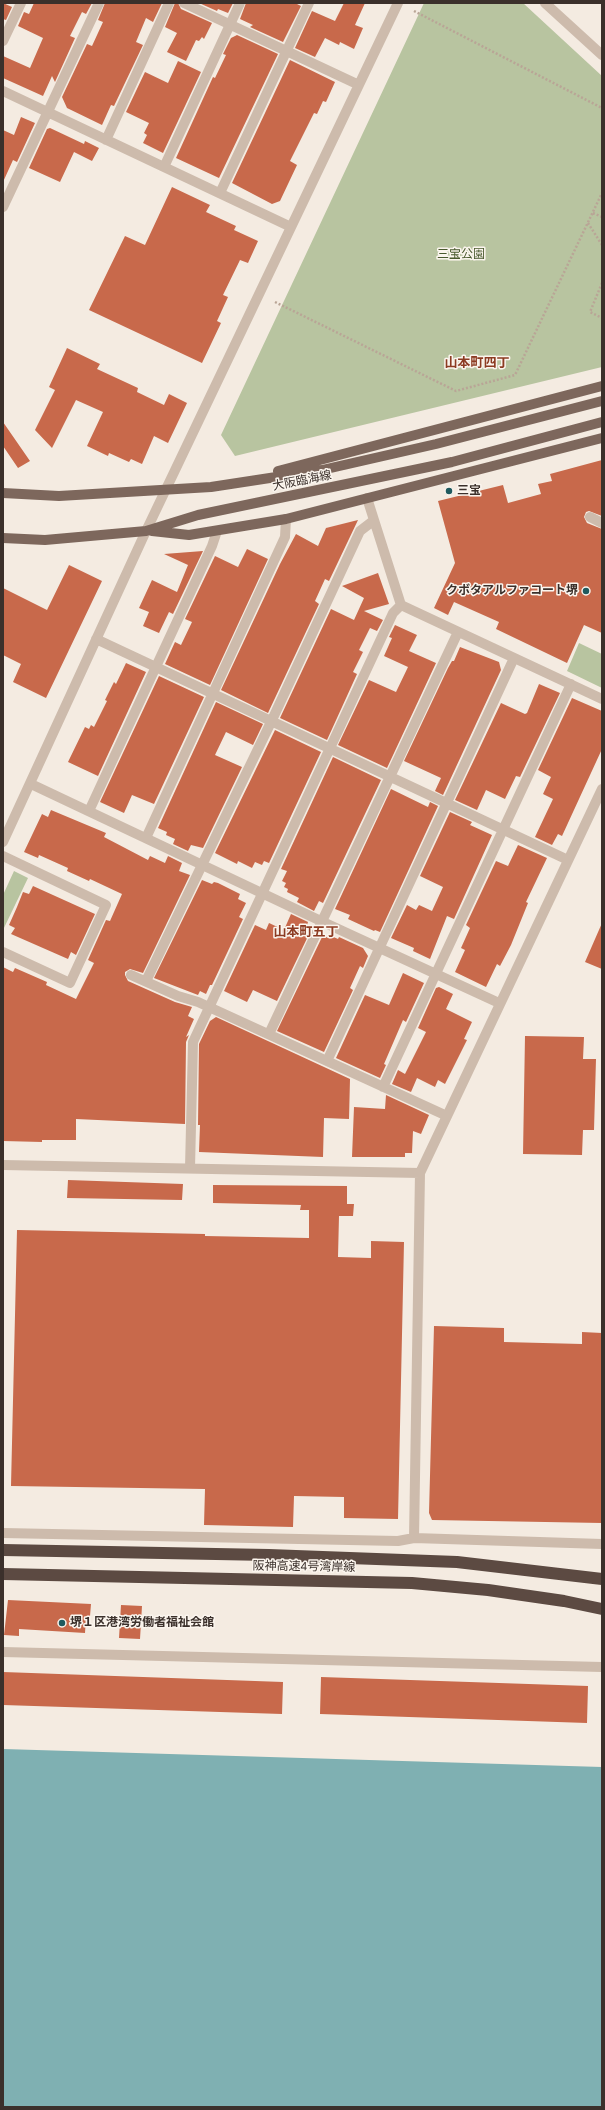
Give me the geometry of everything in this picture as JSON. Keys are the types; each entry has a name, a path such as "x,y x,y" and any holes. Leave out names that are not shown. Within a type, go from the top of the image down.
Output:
{"highway":[{"name":"阪神高速4号湾岸線","path":"3,1550 269,1555 457,1562 602,1579"},
{"name":"阪神高速4号湾岸線","path":"3,1574 412,1583 488,1590 564,1601 602,1609"}],"main road":[{"path":"241,482 459,422 602,386"},
{"name":"大阪臨海線","path":"3,493 59,496 211,487 322,470 397,454 602,401"},
{"name":"大阪臨海線","path":"3,538 45,540 146,531 198,515 452,462 602,422"},
{"path":"146,531 189,535 286,519 602,438"}],"street":[{"path":"3,41 21,3"},
{"path":"3,208 99,3"},
{"path":"106,140 170,3"},
{"path":"184,3 359,84"},
{"path":"164,167 240,3"},
{"path":"220,193 309,3"},
{"path":"3,842 165,490 398,3"},
{"path":"545,3 602,55"},
{"path":"3,92 291,227"},
{"path":"367,498 373,521 401,605 602,699"},
{"path":"590,517 602,523"},
{"path":"146,838 285,537 286,519"},
{"path":"146,981 272,720 360,531 373,521"},
{"path":"88,811 212,546 217,531"},
{"path":"190,1168 192,1042 263,894 393,613 401,605"},
{"path":"269,1034 323,922 458,632"},
{"path":"96,639 272,720 568,860"},
{"path":"327,1061 514,658"},
{"path":"383,1086 571,684"},
{"path":"31,784 435,975 499,1003"},
{"path":"414,1538 420,1174 499,1003 602,789"},
{"path":"3,856 106,905 70,983 3,952"},
{"path":"132,975 178,996 209,1007 447,1116"},
{"path":"3,1165 420,1174"},
{"path":"3,1532 398,1541 414,1538 602,1544"},
{"path":"3,1652 602,1667"}],"path":[{"path":"414,12 602,108"},
{"path":"275,302 456,391 515,374 602,193"},
{"path":"593,213 602,217"},
{"path":"588,223 602,246"},
{"path":"602,283 590,312 602,318"}],"green space":[{"name":"三宝公園","path":"424,3 523,3 602,76 602,367 235,456 221,435"},
{"path":"579,643 602,654 602,688 567,671"},
{"path":"14,871 28,878 3,930 3,895"}],"water":[{"path":"3,1749 602,1767 602,2107 3,2107"}],"building":[{"path":"3,3 12,7 6,20 3,19"},
{"path":"34,3 92,3 86,14 82,12 70,36 75,38 55,82 52,76 43,96 3,78 3,56 30,68 43,38 18,26 24,12 29,14"},
{"path":"105,3 162,3 153,22 146,18 136,42 143,45 114,106 111,105 102,125 67,108 62,97 87,44 92,46 103,22 98,20"},
{"path":"175,3 178,3 181,9 212,23 204,39 202,37 199,41 196,40 186,61 167,52 177,33 165,27"},
{"path":"199,3 233,3 228,13 218,9 217,11"},
{"path":"246,3 295,3 301,6 283,42 250,27 253,25 240,19"},
{"path":"344,3 365,3 355,25 363,28 354,49 340,42 339,45 325,38 315,57 295,48 312,11 335,21"},
{"path":"237,35 278,54 219,178 176,158 213,77 215,78 226,55 223,54 231,38"},
{"path":"290,60 335,82 326,102 323,101 317,114 314,113 290,161 297,165 280,201 272,204 232,183"},
{"path":"178,61 201,72 163,153 143,143 147,135 144,133 149,123 126,112 145,72 168,83"},
{"path":"21,117 35,123 17,162 13,160 3,182 3,130 14,135"},
{"path":"50,128 84,144 85,141 99,148 92,161 74,152 60,182 29,168 47,129"},
{"path":"172,187 210,205 206,212 236,226 234,230 258,241 248,263 240,260 223,295 228,297 217,321 221,323 202,363 89,310 125,236 145,245"},
{"path":"67,348 100,364 97,369 138,388 137,392 164,405 169,394 187,403 168,443 154,436 142,464 131,459 129,462 109,453 108,456 87,446 103,412 76,400 52,448 35,430 55,390 49,387"},
{"path":"3,422 30,461 18,468 3,446"},
{"path":"602,460 602,516 589,511 586,512 584,517 587,523 602,529 602,633 584,625 567,663 496,629 499,622 454,602 448,615 434,608 455,563 438,501 503,485 508,503 541,494 538,484 552,481 550,474"},
{"path":"358,520 329,581 325,579 315,601 319,604 268,713 221,690 280,564 296,534 318,546 326,528"},
{"path":"247,549 268,559 210,685 165,664 175,642 181,645 192,622 185,619 215,556 238,567"},
{"path":"203,551 173,614 169,612 159,633 143,626 149,612 139,608 152,580 177,592 188,565 164,554"},
{"path":"69,565 102,581 46,698 13,682 21,664 3,655 3,588 47,610"},
{"path":"378,573 389,604 364,611 383,620 377,631 370,628 359,650 363,652 353,672 357,674 327,740 280,718 331,609 354,620 364,598 342,586"},
{"path":"395,625 417,635 409,651 436,663 387,768 338,745 369,680 396,692 408,667 384,656 392,638 389,637"},
{"path":"460,647 499,662 501,670 443,795 435,791 441,778 404,761 448,668 452,661 454,661"},
{"path":"126,663 146,672 98,776 68,762 85,727 89,729 91,725 94,727 107,701 105,700 114,682 116,684"},
{"path":"159,676 204,697 154,804 132,795 124,813 100,802"},
{"path":"539,684 560,693 520,777 516,776 505,799 486,790 477,810 455,800 501,703 525,714 527,713"},
{"path":"572,698 602,711 602,749 562,836 558,834 552,845 535,837 553,799 543,794 551,777 538,770"},
{"path":"216,702 263,724 253,745 226,732 215,755 242,767 203,848 191,845 188,851 173,844 175,839 166,835 167,832 158,828"},
{"path":"275,730 321,752 269,863 264,861 262,865 255,862 252,868 238,861 237,864 215,853"},
{"path":"333,757 381,780 323,903 319,901 314,911 297,902 299,898 287,892 288,889 284,887 286,883 282,881 287,871 281,869"},
{"path":"391,789 428,807 430,802 438,806 380,932 374,931 348,919 350,915 335,909"},
{"path":"51,810 106,833 104,837 148,860 150,856 165,863 168,856 182,863 179,871 190,875 143,973 130,969 125,972 128,981 175,1002 192,1007 188,1016 194,1019 186,1037 189,1035 186,1042 185,1124 76,1119 76,1140 42,1140 42,1142 3,1141 3,967 13,972 15,968 47,982 46,985 76,999 94,963 88,960 106,920 110,921 122,894 90,879 89,881 67,871 68,868 39,855 38,858 24,852 42,814 48,817"},
{"path":"450,812 472,822 470,825 492,835 454,919 447,916 430,959 413,951 414,948 391,938 407,905 416,910 419,905 432,911 443,887 420,876"},
{"path":"518,845 547,858 526,902 528,903 511,945 500,966 497,964 486,987 455,972 465,950 461,948 470,928 466,925 496,861 508,866"},
{"path":"202,880 212,884 214,882 218,883 240,894 238,899 246,903 239,917 243,919 212,985 210,985 206,994 200,991 198,995 154,978"},
{"path":"33,886 95,914 76,955 71,952 68,959 11,934 15,928 9,925 23,892 29,894"},
{"path":"291,914 308,922 306,928 311,930 277,1001 253,990 247,1002 224,991 255,925 266,930 269,923 284,930"},
{"path":"602,923 602,969 585,962"},
{"path":"323,935 328,938 329,935 338,939 339,937 363,948 368,956 363,968 360,966 350,988 353,990 324,1052 277,1031"},
{"path":"403,973 424,983 406,1022 403,1020 384,1064 386,1065 380,1078 336,1058 365,995 389,1005"},
{"path":"439,987 453,994 446,1009 472,1022 464,1039 467,1040 445,1084 438,1080 435,1087 417,1078 411,1092 392,1084 398,1070 405,1074 426,1032 418,1028 436,988"},
{"path":"216,1017 350,1079 349,1119 324,1118 323,1157 199,1152 199,1044 210,1021"},
{"path":"525,1036 584,1037 583,1059 596,1059 594,1130 583,1130 582,1155 523,1154"},
{"path":"386,1095 429,1115 421,1134 413,1131 412,1153 405,1153 405,1157 352,1157 354,1107 385,1109"},
{"path":"68,1180 183,1184 182,1200 67,1198"},
{"path":"213,1185 347,1186 347,1204 354,1204 353,1216 339,1216 338,1257 371,1258 371,1241 404,1242 398,1519 344,1518 344,1497 294,1496 293,1527 204,1525 205,1489 11,1486 17,1230 309,1238 309,1210 300,1210 301,1205 213,1203"},
{"path":"434,1326 504,1328 504,1342 582,1344 582,1332 602,1333 602,1523 432,1520 429,1513"},
{"path":"8,1600 91,1604 90,1616 86,1616 85,1633 19,1629 19,1636 4,1635"},
{"path":"121,1605 142,1606 140,1639 119,1638"},
{"path":"3,1672 283,1682 282,1714 3,1705"},
{"path":"321,1677 588,1686 587,1723 320,1714"}],"place":[{"name":"三宝","path":"449,491"},
{"name":"クボタアルファコート堺","path":"586,591"},
{"name":"堺１区港湾労働者福祉会館","path":"62,1623"}],"district":[{"name":"山本町四丁","path":"477,363"},
{"name":"山本町五丁","path":"306,932"}]}
